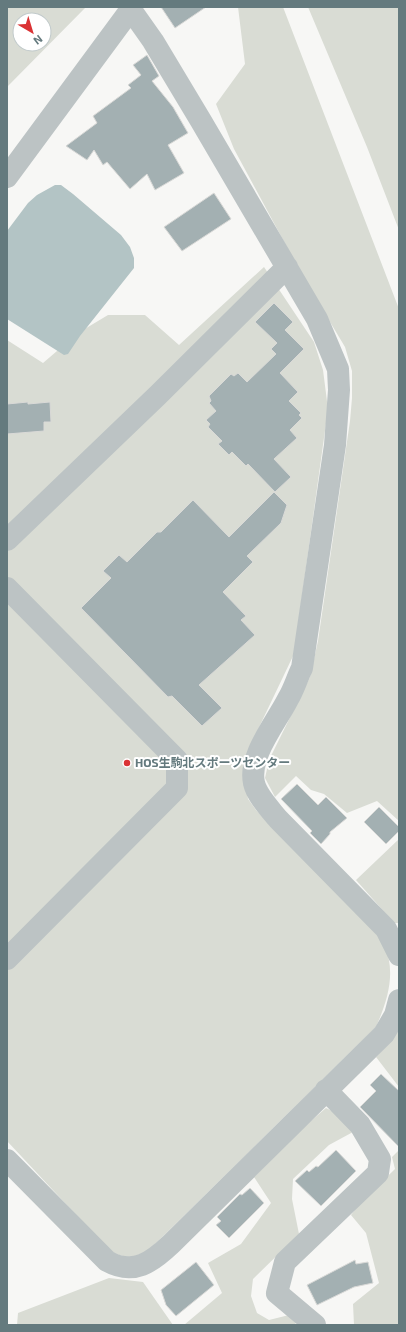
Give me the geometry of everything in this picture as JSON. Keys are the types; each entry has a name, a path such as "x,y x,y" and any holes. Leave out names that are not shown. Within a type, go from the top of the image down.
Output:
{"street":[{"path":"7,177 130,8 202,121 320,326 338,369 340,390 335,445 302,668 289,698 258,753 253,769 254,784 263,801 278,819 386,929 399,955"},
{"path":"7,540 158,395 287,267"},
{"path":"7,588 177,760 177,788 7,959"},
{"path":"7,1160 107,1261 117,1267 126,1268 144,1265 156,1258 384,1034 395,1015 399,1000"},
{"path":"314,1325 277,1292 285,1262 378,1173 380,1159 360,1125 326,1090"}],"shaded area":[{"path":"7,7 86,7 52,41 52,12 12,12 12,52 42,52 7,87"},
{"path":"238,7 283,7 399,309 399,821 377,801 347,813 324,794 311,790 296,776 275,797 265,778 269,760 310,677 318,641 350,421 352,371 345,347 302,275 234,149 216,104 245,64"},
{"path":"308,7 399,7 399,230 367,147"},
{"path":"55,185 61,185 73,194 121,235 130,247 134,258 134,268 80,336 68,354 64,355 7,319 7,231 28,203 37,195"},
{"name":"HOS生駒北スポーツセンター","path":"264,267 314,342 323,370 328,409 294,654 251,744 246,783 248,799 256,810 380,938 388,955 390,966 389,987 384,1007 376,1027 150,1249 139,1255 130,1257 114,1253 109,1250 7,1141 7,340 43,363 78,333 108,315 145,315 179,345"},
{"path":"399,839 399,923 394,923 356,880"},
{"path":"399,1027 399,1087 376,1057 393,1039"},
{"path":"326,1108 334,1112 353,1132 329,1145 293,1179 292,1199 299,1234 253,1279 251,1296 257,1313 269,1320 289,1315 297,1322 294,1325 184,1325 222,1293 208,1263 241,1244 271,1203 254,1177 305,1126"},
{"path":"399,1150 399,1325 354,1325 353,1304 379,1283 366,1233 351,1215 360,1203 395,1169 392,1157"},
{"path":"109,1278 143,1282 173,1325 17,1325 18,1313"}],"building":[{"path":"161,7 206,7 175,28"},
{"path":"147,55 159,76 152,81 173,107 188,133 168,145 184,173 155,190 147,174 130,189 107,162 103,165 94,150 87,160 66,146 97,123 93,116 131,88 128,85 141,75 133,65"},
{"path":"214,193 231,219 182,251 164,227"},
{"path":"274,303 293,322 285,330 304,349 280,373 298,392 289,401 301,413 299,415 302,418 290,430 297,438 274,459 291,477 275,492 248,464 246,466 232,452 229,455 218,444 222,441 208,427 210,424 206,420 216,411 209,403 211,401 209,396 231,374 234,376 238,373 247,382 276,354 271,349 277,343 255,322"},
{"path":"28,402 28,404 50,402 51,422 44,422 44,431 7,434 7,404"},
{"path":"274,492 287,505 281,523 247,556 253,562 223,592 246,616 241,620 255,635 199,685 222,708 202,726 172,696 168,697 81,608 111,578 103,571 119,555 127,562 157,532 161,532 193,500 229,537"},
{"path":"297,784 318,805 326,797 347,818 330,832 321,844 310,833 312,831 281,799"},
{"path":"379,807 399,827 399,831 386,844 364,822"},
{"path":"381,1074 399,1091 399,1147 360,1107 376,1091 370,1085"},
{"path":"336,1150 356,1171 321,1206 295,1181 307,1170 309,1172 316,1166 318,1167"},
{"path":"250,1188 264,1203 229,1238 216,1225 221,1221 217,1217 240,1194 242,1195"},
{"path":"355,1260 356,1264 368,1262 373,1283 354,1287 317,1305 307,1285"},
{"path":"196,1262 214,1285 176,1316 166,1305 161,1290"}],"place":[{"name":"HOS生駒北スポーツセンター","path":"127,763"}]}
